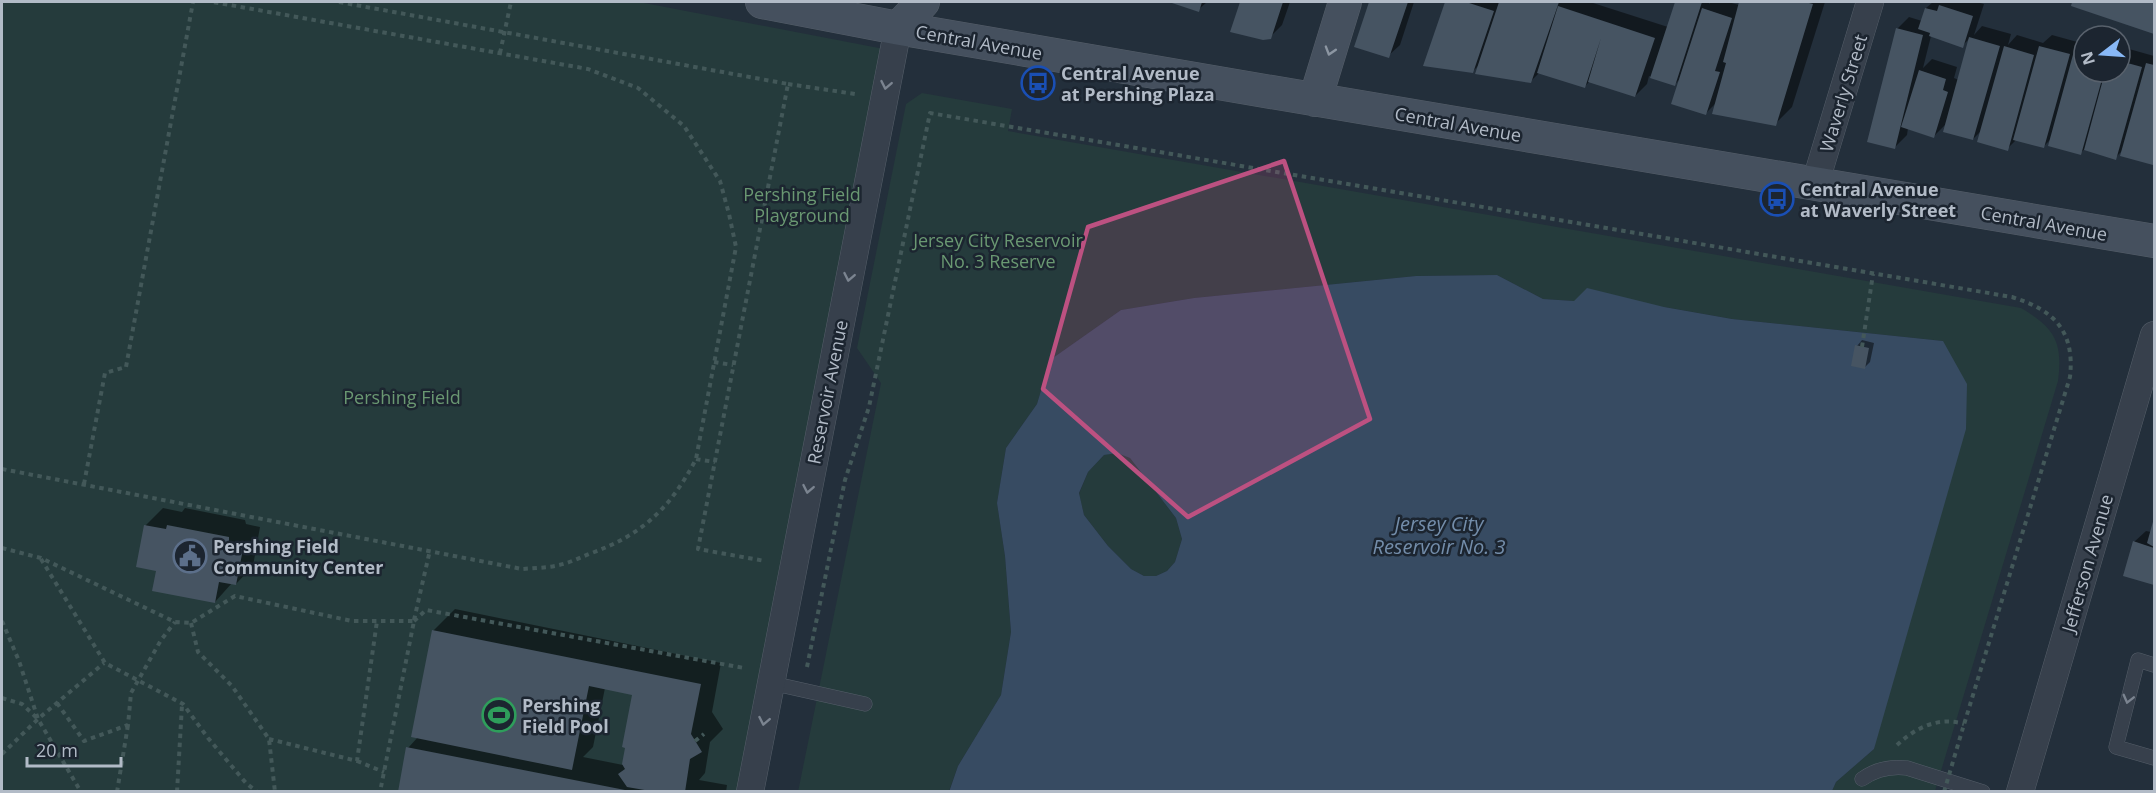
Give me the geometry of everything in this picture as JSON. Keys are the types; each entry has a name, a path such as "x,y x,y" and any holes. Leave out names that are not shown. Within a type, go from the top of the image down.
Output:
{"main road":[{"name":"Central Avenue","path":"762,2 897,28 1315,100 2154,241"},
{"path":"897,28 923,2"},
{"path":"1315,100 1345,2"}],"street":[{"name":"Waverly Street","path":"1815,184 1870,2"},
{"name":"Reservoir Avenue","path":"750,792 897,28"},
{"name":"Jefferson Avenue","path":"2020,792 2154,335"}],"lane":[{"path":"2154,665 2138,660 2116,747 2154,758"},
{"path":"771,683 865,704"},
{"path":"1862,779 1882,769 1907,768 1983,792"}],"path":[{"path":"84,484 105,373 126,367 193,2"},
{"path":"2,469 522,569 560,565 614,545 639,530 682,486 696,459 736,247 720,182 684,126 638,88 588,69 213,2"},
{"path":"339,2 788,84 883,99"},
{"path":"500,53 511,2"},
{"path":"763,571 765,561 698,549 788,84"},
{"path":"803,689 845,480 869,407 930,113 2012,297 2047,312 2058,322 2066,336 2070,349 2070,377 1944,792"},
{"path":"1862,347 1873,274"},
{"path":"714,362 733,365"},
{"path":"696,459 715,462"},
{"path":"2,548 41,558 175,622 191,623 235,596 352,621 414,621 426,610 744,668 742,679"},
{"path":"380,792 430,550"},
{"path":"41,558 105,663 183,704 208,738 246,783 257,792"},
{"path":"2,621 19,661 38,719 81,792"},
{"path":"357,761 377,621"},
{"path":"117,792 131,693 161,640 175,622"},
{"path":"191,623 198,652 231,686 269,739 275,792"},
{"path":"2,754 38,719 105,663"},
{"path":"2,698 22,704 38,719"},
{"path":"57,703 84,741 128,725"},
{"path":"177,792 183,704"},
{"path":"695,741 704,734"},
{"path":"269,739 357,761 384,772"}],"highlighted area":[{"path":"1284,161 1370,419 1188,517 1043,389 1088,227"}],"green space":[{"name":"Pershing Field","path":"2,2 639,2 884,49 740,791 2,791"},
{"name":"Jersey City Reservoir No. 3 Reserve","path":"922,93 1012,109 1008,131 2021,308 2033,315 2054,337 2059,356 2058,381 1935,791 1832,791 1836,782 1874,749 1943,341 1732,319 1664,307 1543,299 1497,275 1416,276 1194,298 1121,310 1050,360 1037,404 1006,448 997,503 1005,556 1011,632 1001,695 958,766 949,791 798,792 881,383 857,348 906,104"},
{"path":"1117,452 1130,458 1176,518 1182,539 1175,562 1167,571 1156,576 1144,576 1131,569 1108,546 1084,515 1079,494 1088,472 1104,455"}],"water":[{"name":"Jersey City Reservoir No. 3","path":"1497,275 1543,299 1574,301 1587,288 1664,307 1732,319 1943,341 1967,384 1966,429 1874,749 1836,782 1832,791 949,792 958,766 1001,695 1011,632 1005,556 997,503 1006,448 1037,404 1050,360 1121,310 1194,298 1416,276","holes":["1117,453 1130,458 1176,518 1182,539 1175,562 1167,571 1156,576 1144,576 1131,569 1108,546 1084,515 1079,493 1088,472 1104,455"]}],"building":[{"path":"1169,2 1202,2 1199,12"},
{"path":"1240,2 1283,2 1271,39 1263,40 1230,32"},
{"path":"1369,2 1408,2 1389,58 1354,47"},
{"path":"1445,2 1466,2 1494,11 1473,73 1423,66"},
{"path":"1499,2 1559,2 1531,83 1475,74"},
{"path":"1675,2 1702,2 1675,86 1650,78"},
{"path":"1739,2 1813,4 1776,126 1712,114"},
{"path":"2072,2 2154,2 2154,34 2132,27 2132,24 2124,24 2071,6"},
{"path":"1939,5 1973,16 1963,48 1929,36 1930,33 1918,29 1925,8 1937,11"},
{"path":"1558,6 1655,38 1635,97 1588,82 1601,38 1585,88 1537,73"},
{"path":"1702,8 1732,18 1715,71 1720,72 1706,115 1671,104"},
{"path":"1896,28 1923,35 1895,149 1867,142"},
{"path":"1969,37 2000,46 1973,140 1943,132"},
{"path":"2004,46 2034,55 2008,151 1977,142"},
{"path":"2039,46 2070,54 2044,148 2013,140"},
{"path":"2072,58 2072,84 2101,84 2081,155 2048,146"},
{"path":"2146,63 2154,65 2153,165 2120,156"},
{"path":"2132,64 2142,67 2116,160 2084,150 2102,84 2132,84"},
{"path":"1919,70 1946,79 1943,90 1948,92 1934,138 1901,127"},
{"path":"1855,345 1869,348 1865,369 1851,366"},
{"path":"2154,518 2154,547 2147,543"},
{"name":"Pershing Field Community Center","path":"144,525 166,529 167,525 229,537 229,541 244,544 236,585 219,582 215,603 152,591 156,571 136,567"},
{"path":"2133,541 2154,548 2154,585 2123,576"},
{"name":"Pershing Field Pool","path":"432,630 701,684 691,734 702,752 690,759 685,792 656,792 627,787 618,774 625,769 622,764 625,748 622,747 632,695 589,686 572,770 411,737"},
{"path":"406,747 625,790 625,792 398,792"}],"place":[{"name":"Central Avenue at Pershing Plaza","path":"1038,83"},
{"name":"Central Avenue at Waverly Street","path":"1777,199"},
{"name":"Pershing Field Community Center","path":"190,556"},
{"name":"Pershing Field Pool","path":"499,715"}],"park label":[{"name":"Pershing Field Playground","path":"802,204"}]}
